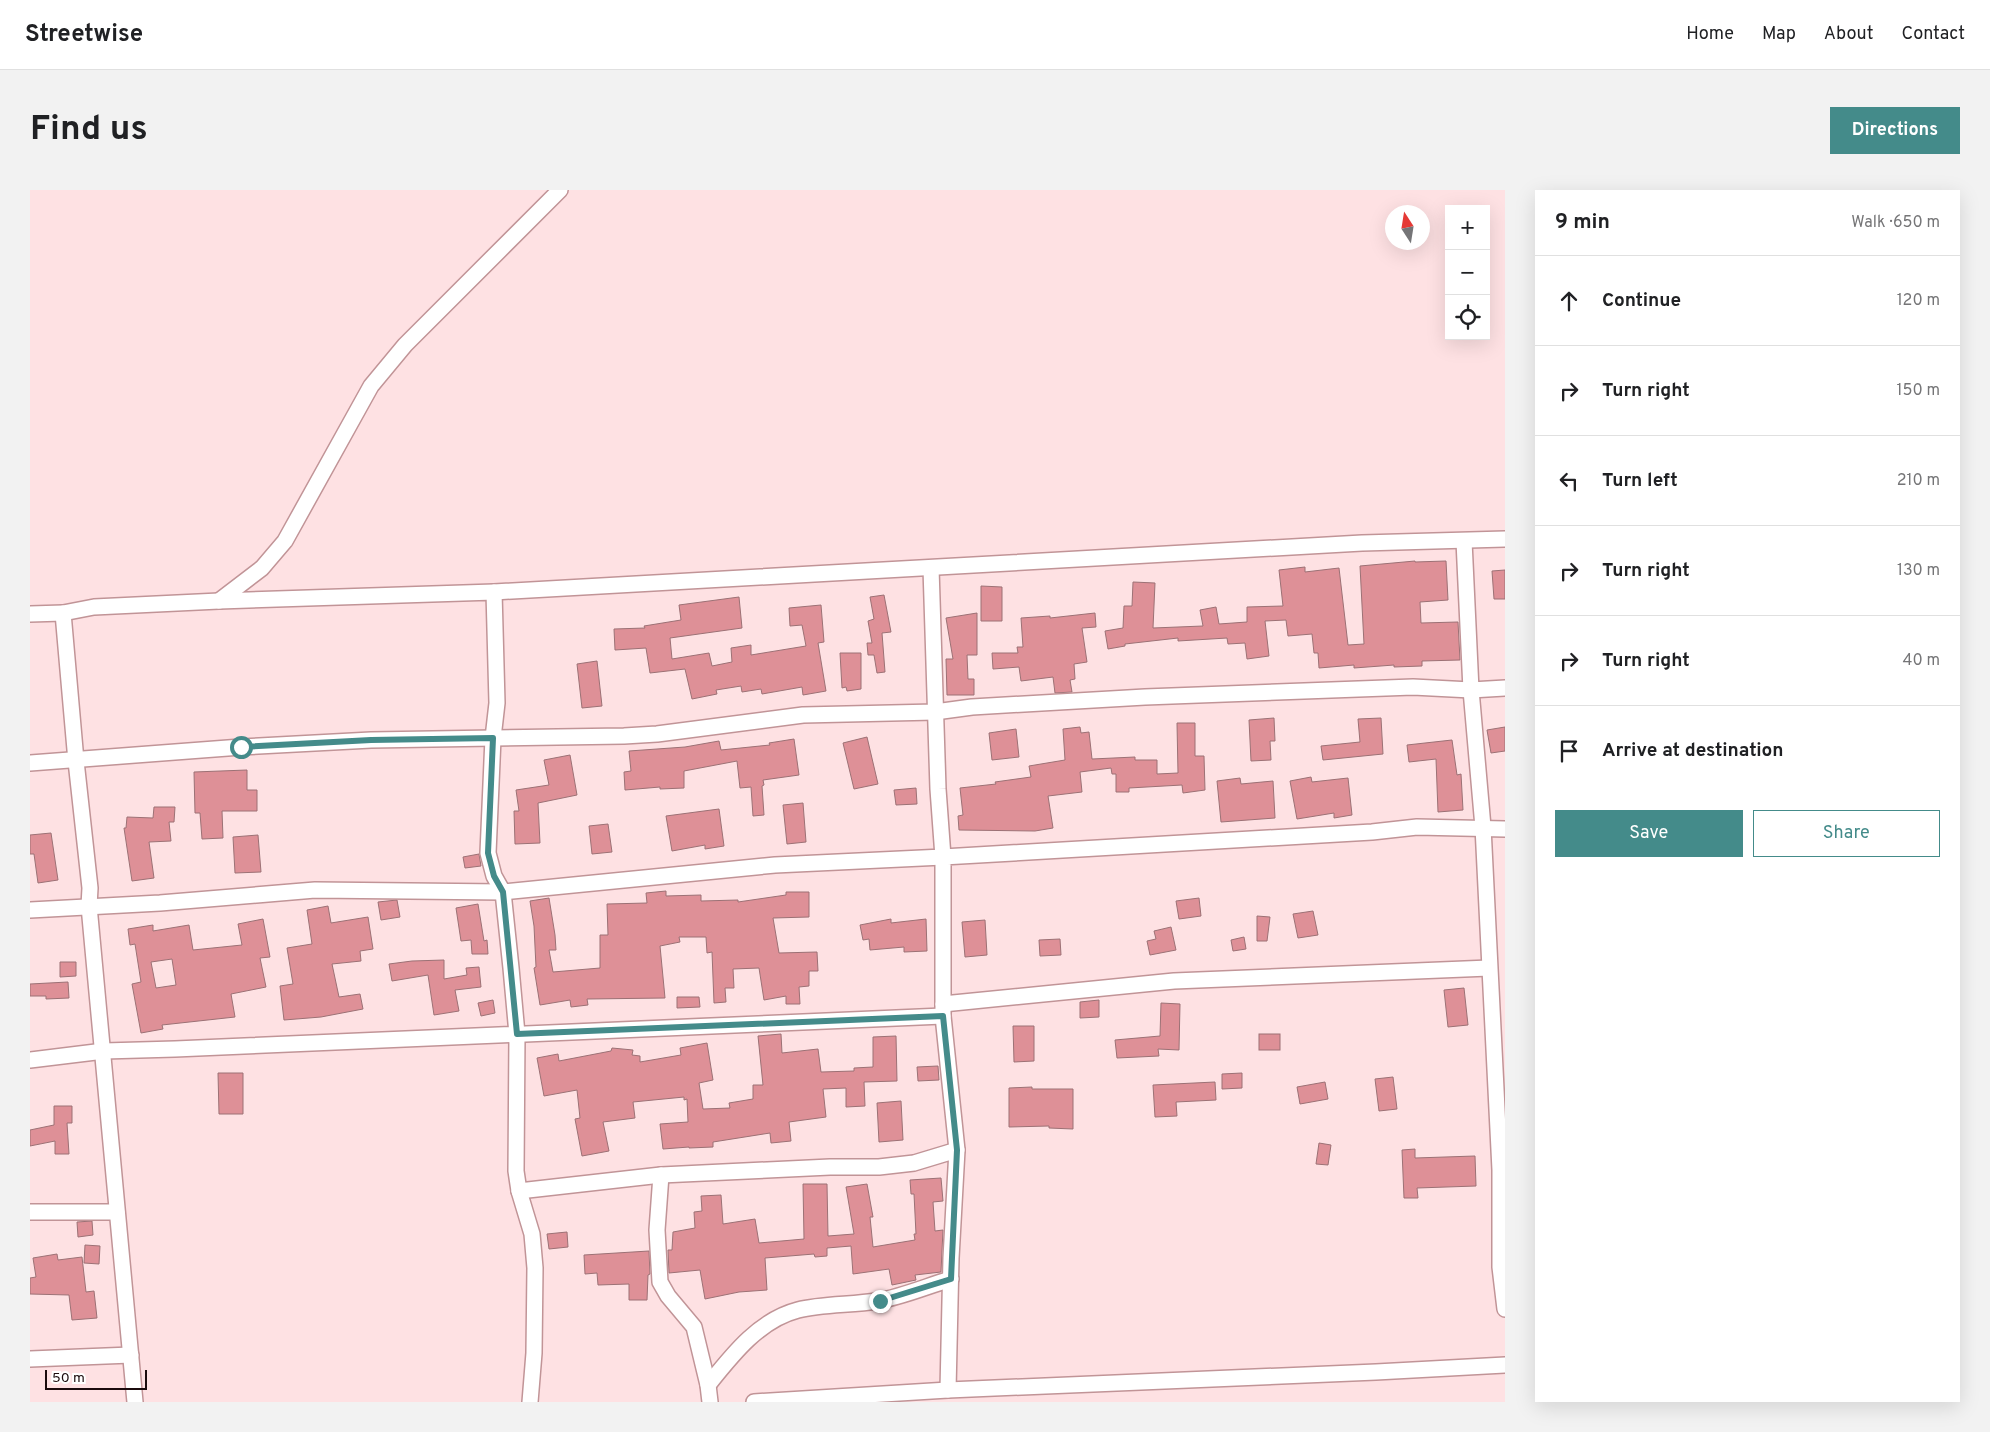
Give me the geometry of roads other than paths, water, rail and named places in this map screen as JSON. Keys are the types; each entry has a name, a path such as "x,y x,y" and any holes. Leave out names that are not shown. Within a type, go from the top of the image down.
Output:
{"street":[{"path":"219,601 262,568 285,540 371,386 406,345 560,190"},
{"path":"30,614 63,613 94,607 494,592 1342,544 1505,540"},
{"path":"1464,541 1471,690 1483,827 1489,968 1501,1111 1500,1267 1505,1309"},
{"path":"931,568 935,712 943,857 943,1010 957,1150 948,1390"},
{"path":"494,592 497,703 493,738 488,853 494,876 503,892 517,1034 516,1171 519,1191 532,1234 535,1268 534,1353 530,1402"},
{"path":"63,613 76,761 90,888 89,906 104,1051 111,1158 135,1402"},
{"path":"30,763 241,747 371,740 657,734 803,715 935,712 972,707 1145,697 1413,686 1471,690 1505,688"},
{"path":"30,910 160,903 315,890 503,892 775,865 1372,832 1407,827 1483,827 1505,829"},
{"path":"30,1060 104,1051 517,1034 943,1010 1174,980 1489,968"},
{"path":"519,1191 661,1176 830,1167 879,1167 914,1162 957,1150"},
{"path":"516,1171 546,1188"},
{"path":"661,1176 657,1230 660,1282 668,1296 694,1327 708,1385 710,1402"},
{"path":"30,1212 117,1212"},
{"path":"708,1385 736,1350 777,1319 798,1310 880,1301 951,1279"},
{"path":"30,1359 131,1355"},
{"path":"754,1402 948,1390 1505,1365"}]}
